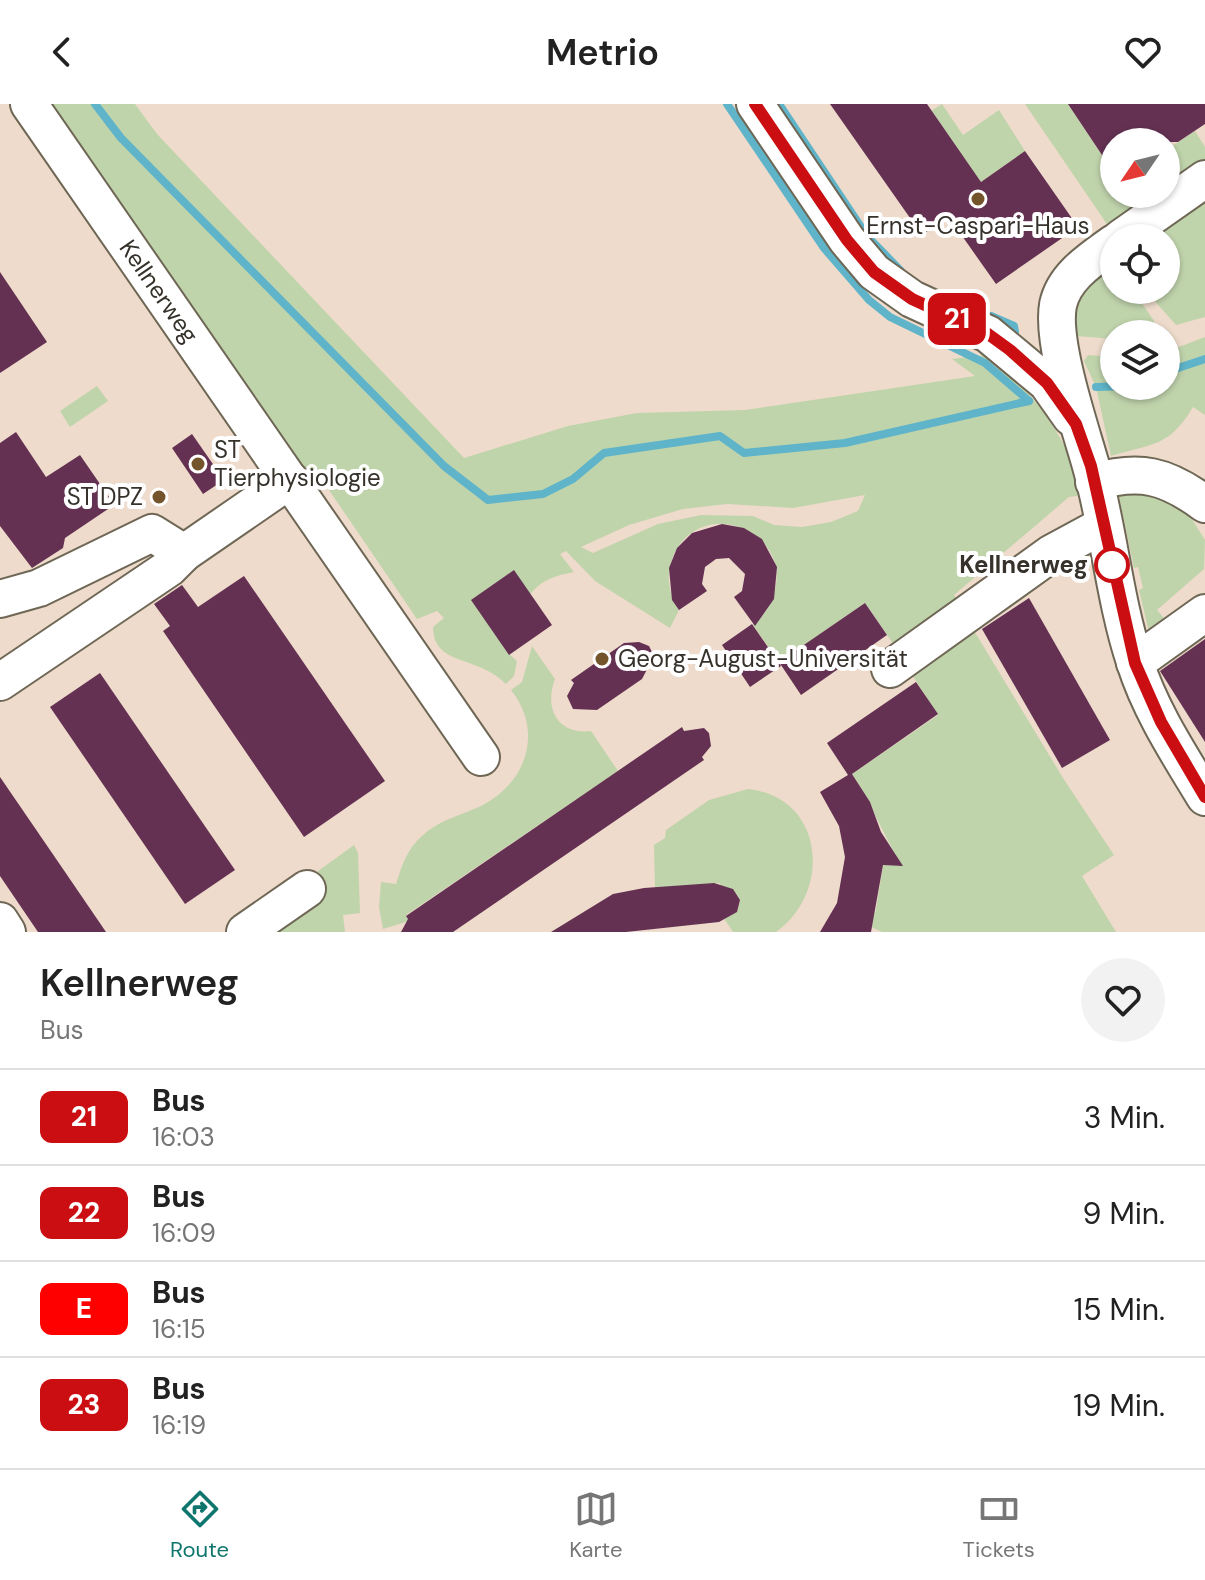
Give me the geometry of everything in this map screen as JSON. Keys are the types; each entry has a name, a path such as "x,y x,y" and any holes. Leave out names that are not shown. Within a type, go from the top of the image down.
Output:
{"street":[{"name":"Kellnerweg","path":"29,104 481,757"},
{"path":"755,104 847,240 874,272 912,299 988,334 1010,350 1047,383 1076,424"},
{"path":"1141,224 1205,179"},
{"path":"1100,253 1083,265 1058,304 1058,330 1076,424 1094,482 1135,663 1161,722 1205,797"},
{"path":"1094,482 1122,474 1149,474 1205,504"},
{"path":"0,682 169,568 184,553 290,480"},
{"path":"890,669 1052,553 1102,526"},
{"path":"0,599 39,588 152,533 184,553"},
{"path":"1135,663 1205,613"},
{"path":"245,932 307,889"},
{"path":"0,921 7,932"}],"shaded area":[{"name":"Georg-August-Universität","path":"0,104 1205,104 1205,932 0,932"}],"green space":[{"path":"44,104 135,104 157,134 464,458 568,426 637,413 745,410 975,376 952,359 984,355 1019,384 1046,416 1068,453 1085,495 1069,497 954,595 961,607 899,652 865,603 779,662 753,625 772,597 776,571 769,550 753,534 732,525 709,525 688,535 673,557 669,584 679,610 670,628 595,581 566,551 560,554 574,572 543,582 527,600 509,654 517,661 514,676 506,684 482,668 441,649 435,640 433,627 444,618 437,611 417,619 318,474 302,484","holes":["865,495 858,511 831,522 802,527 774,525 753,516 701,515 658,524 593,553 581,547 629,525 683,509 727,504 793,508"]},
{"path":"942,104 963,135 999,110 1025,151 981,182 931,111"},
{"path":"1025,104 1068,104 1100,152 1100,208 1142,208 1120,224 1107,224"},
{"path":"1195,131 1205,147 1205,164 1180,182 1180,141"},
{"path":"1205,196 1205,317 1180,324 1180,320 1172,320 1157,304 1180,304 1180,224 1164,224"},
{"path":"1100,275 1100,304 1142,304 1153,320 1100,320 1100,338 1076,336 1072,333 1075,297"},
{"path":"1205,337 1205,415 1193,407 1168,437 1111,456 1096,387 1084,361 1088,355 1100,356 1100,400 1180,400 1180,347"},
{"path":"97,386 108,401 70,427 60,411"},
{"path":"1116,482 1180,500 1205,540 1204,569 1157,610 1164,618 1149,632 1139,590 1143,588 1138,567 1134,568"},
{"path":"970,624 1063,778 1114,855 1082,876 1116,932 882,932 869,926 876,910 883,865 902,865 852,774 938,715 907,667"},
{"path":"532,646 555,679 551,700 556,717 569,729 591,731 618,771 406,915 409,921 383,929 379,907 381,882 396,884 409,852 422,836 436,825 483,805 498,795 520,769 528,738 521,705 511,690 522,682"},
{"path":"748,789 773,796 792,809 805,827 812,848 812,871 806,893 794,914 776,932 733,932 723,917 737,912 740,900 733,889 721,888 720,883 655,888 654,845 665,838 666,830 709,800"},
{"path":"354,845 358,853 360,913 343,915 345,932 262,932 310,877"}],"building":[{"name":"Ernst-Caspari-Haus","path":"830,104 927,104 981,182 1025,151 1078,227 996,284 948,216 922,235"},
{"path":"1068,104 1205,104 1205,124 1180,141 1180,128 1100,128 1100,152"},
{"path":"0,272 47,342 0,373"},
{"path":"16,432 46,477 80,455 109,497 105,499 111,507 65,538 63,548 32,568 0,526 0,443"},
{"name":"ST Tierphysiologie","path":"192,434 224,480 203,494 172,448"},
{"path":"722,524 744,528 762,539 777,567 774,599 755,626 734,597 742,591 745,574 729,558 716,559 705,567 702,584 707,591 679,610 672,600 669,568 677,548 692,533"},
{"path":"514,570 552,625 509,655 471,600"},
{"path":"244,576 385,781 304,837 163,631 170,626 154,604 182,585 198,607"},
{"path":"1029,598 1110,740 1062,768 982,629"},
{"path":"865,603 887,635 801,695 779,662"},
{"path":"752,624 781,666 750,687 722,645"},
{"path":"1205,639 1205,742 1160,671"},
{"path":"639,642 649,646 654,656 642,679 597,710 573,709 567,696 574,683 571,680 624,643"},
{"path":"100,673 235,870 185,904 50,707"},
{"path":"916,682 938,714 852,774 870,802 881,832 903,866 883,865 871,932 820,932 837,903 845,857 839,826 820,792 848,775 827,743"},
{"path":"682,727 684,731 704,728 709,733 711,746 702,757 704,760 453,932 401,932 408,919 406,916"},
{"path":"0,777 106,932 38,932 0,876"},
{"path":"714,883 733,889 740,900 737,912 719,922 626,932 551,932 613,894 644,888"}],"waterway":[{"path":"95,104 121,138 444,466 488,500 543,494 573,479 604,453 720,436 744,453 845,443 1029,401"},
{"path":"727,104 824,248 869,300 890,317 985,363 1029,401"},
{"path":"779,104 867,236 901,271"},
{"path":"991,316 1014,326 1015,332"},
{"path":"1180,367 1205,359"},
{"path":"1096,387 1100,387"}],"bus line":[{"name":"21","path":"755,104 847,240 874,272 912,299 988,334 1021,358 1047,383 1076,424 1091,466 1135,663 1161,722 1205,797"}],"place":[{"name":"Ernst-Caspari-Haus","path":"978,199"},
{"name":"ST Tierphysiologie","path":"198,464"},
{"name":"ST DPZ","path":"159,497"},
{"name":"Kellnerweg","path":"1112,565"},
{"name":"Georg-August-Universität","path":"602,659"}]}
